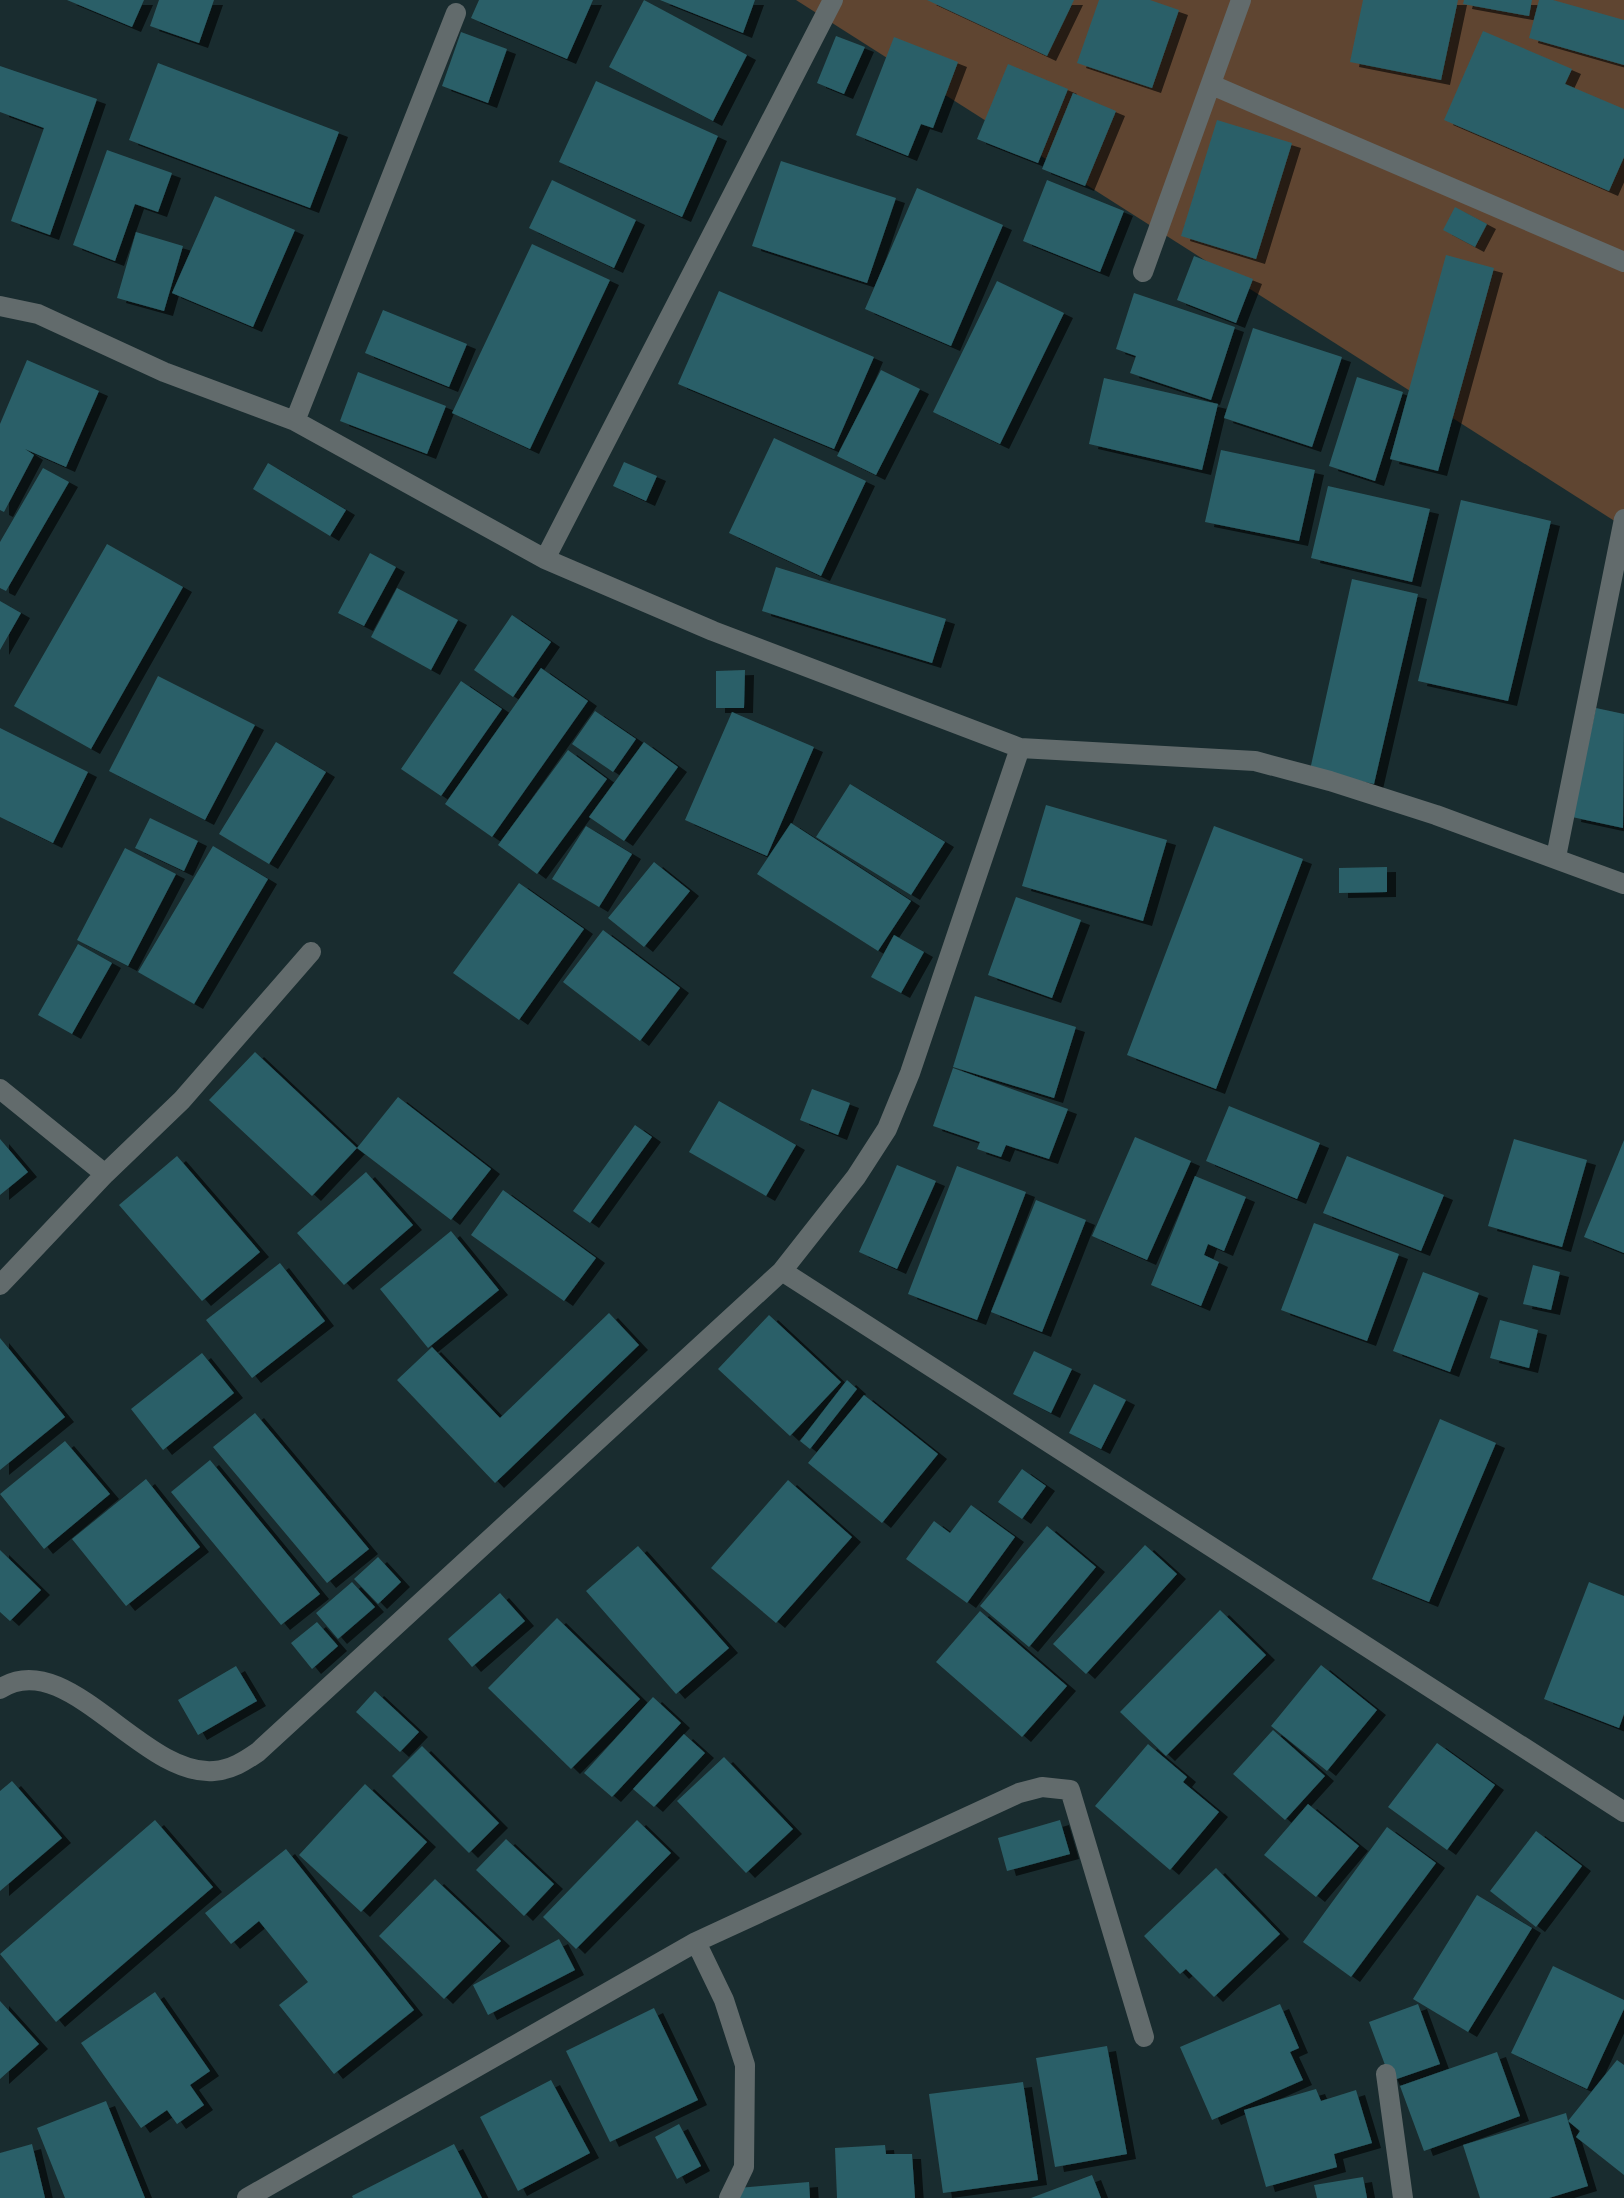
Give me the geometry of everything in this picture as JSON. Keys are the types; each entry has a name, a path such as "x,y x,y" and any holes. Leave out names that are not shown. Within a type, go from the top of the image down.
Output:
{"street":[{"path":"545,559 833,0"},
{"path":"1143,272 1241,0"},
{"path":"295,421 456,13"},
{"path":"1212,85 1624,262"},
{"path":"0,306 38,314 164,372 295,421 545,559 713,631 1020,748 1255,761 1330,781 1556,857 1624,884"},
{"path":"1556,857 1624,519"},
{"path":"0,1689 12,1681 32,1679 76,1696 159,1756 188,1769 214,1771 239,1765 258,1752 782,1271 856,1177 887,1129 910,1073 1020,748"},
{"path":"0,1285 105,1174 182,1100 311,952"},
{"path":"0,1089 105,1174"},
{"path":"782,1271 1624,1812"},
{"path":"247,2198 696,1942 1019,1793 1042,1787 1070,1790 1144,2037"},
{"path":"696,1942 724,2000 745,2065 744,2167 729,2198"},
{"path":"1386,2074 1403,2198"}],"shaded area":[{"path":"796,0 1624,0 1624,527"}],"building":[{"path":"67,0 144,0 132,27"},
{"path":"159,0 214,0 199,43 150,26"},
{"path":"479,0 593,0 567,59 471,18"},
{"path":"644,0 747,55 713,121 609,67"},
{"path":"660,0 755,0 743,33"},
{"path":"927,0 1074,0 1047,56"},
{"path":"1099,0 1150,0 1179,10 1152,88 1077,63"},
{"path":"1363,0 1458,0 1441,80 1350,62"},
{"path":"1464,0 1532,0 1529,16 1463,4"},
{"path":"1539,0 1553,0 1624,20 1624,65 1529,38"},
{"path":"1483,31 1572,69 1565,84 1624,109 1624,157 1609,191 1444,120"},
{"path":"461,32 507,49 488,103 442,86"},
{"path":"836,36 865,47 844,94 817,83"},
{"path":"894,37 958,62 933,128 921,124 908,156 856,135"},
{"path":"158,63 339,132 310,208 129,140"},
{"path":"1008,64 1068,89 1038,163 977,139"},
{"path":"0,66 97,99 50,235 11,221 44,128 0,112"},
{"path":"596,81 718,136 682,217 559,162"},
{"path":"1073,93 1116,111 1085,186 1042,169"},
{"path":"1217,120 1292,143 1256,259 1181,236"},
{"path":"107,150 172,173 158,212 135,204 115,261 73,245"},
{"path":"781,161 896,198 867,283 752,246"},
{"path":"552,180 636,220 614,268 529,228"},
{"path":"1047,180 1124,211 1100,272 1023,241"},
{"path":"917,188 1003,225 951,346 865,309"},
{"path":"215,196 295,230 253,327 172,293"},
{"path":"1455,207 1487,224 1475,247 1443,230"},
{"path":"136,232 183,246 164,311 117,298"},
{"path":"532,244 610,280 530,449 452,413"},
{"path":"1446,255 1494,268 1438,471 1390,459"},
{"path":"1194,256 1253,279 1236,323 1177,300"},
{"path":"997,281 1064,313 1000,444 933,412"},
{"path":"719,291 874,357 834,449 678,384"},
{"path":"1134,293 1235,327 1211,400 1130,373 1136,356 1116,349"},
{"path":"383,310 467,344 449,387 365,353"},
{"path":"1253,328 1342,357 1312,447 1224,418"},
{"path":"27,360 99,391 66,467 25,449 34,455 4,512 0,510 0,424"},
{"path":"881,370 920,389 876,475 837,456"},
{"path":"358,372 446,406 427,454 340,421"},
{"path":"1357,377 1403,392 1375,481 1329,466"},
{"path":"1104,378 1218,404 1202,470 1089,444"},
{"path":"774,438 866,481 821,576 729,533"},
{"path":"1221,450 1315,470 1299,541 1205,522"},
{"path":"624,462 657,476 646,501 613,486"},
{"path":"268,463 346,510 330,536 253,489"},
{"path":"43,468 69,482 6,591 0,588 0,542"},
{"path":"1328,486 1430,509 1412,582 1311,558"},
{"path":"1461,500 1551,521 1508,701 1418,681"},
{"path":"107,544 183,587 91,749 14,706"},
{"path":"370,553 396,567 364,626 338,613"},
{"path":"776,567 946,619 932,663 762,611"},
{"path":"1352,579 1418,594 1374,784 1310,770"},
{"path":"397,588 458,620 431,670 371,637"},
{"path":"0,601 21,613 0,650"},
{"path":"512,615 551,642 513,697 474,670"},
{"path":"541,668 588,701 492,837 445,804"},
{"path":"745,670 744,708 716,708 716,671"},
{"path":"158,676 255,725 205,820 109,771"},
{"path":"461,681 502,709 441,796 401,769"},
{"path":"1596,708 1624,714 1623,828 1572,817"},
{"path":"595,711 636,739 613,772 572,744"},
{"path":"732,712 814,747 767,856 685,820"},
{"path":"0,728 88,772 53,843 0,817"},
{"path":"276,742 326,772 269,864 219,834"},
{"path":"644,742 678,767 624,841 589,817"},
{"path":"568,750 607,779 537,874 498,845"},
{"path":"850,784 945,842 911,895 816,837"},
{"path":"1046,805 1167,840 1143,921 1022,886"},
{"path":"150,818 198,841 184,871 135,848"},
{"path":"791,823 911,901 878,951 757,874"},
{"path":"586,826 632,854 599,907 552,879"},
{"path":"1214,826 1303,859 1216,1089 1127,1055"},
{"path":"213,846 268,879 194,1004 138,972"},
{"path":"125,848 176,874 128,966 77,940"},
{"path":"654,862 690,891 644,947 608,918"},
{"path":"1387,867 1387,892 1339,893 1339,868"},
{"path":"519,883 584,929 519,1020 453,973"},
{"path":"1016,897 1081,920 1052,998 988,975"},
{"path":"603,930 680,988 640,1041 563,982"},
{"path":"894,935 924,952 901,993 871,977"},
{"path":"78,944 112,963 72,1034 38,1015"},
{"path":"975,996 1076,1027 1054,1098 953,1067"},
{"path":"255,1052 357,1148 312,1196 209,1100"},
{"path":"953,1068 1068,1109 1049,1159 1006,1145 1001,1157 977,1149 980,1142 933,1126"},
{"path":"812,1089 850,1103 838,1135 800,1120"},
{"path":"398,1097 491,1169 451,1220 357,1148"},
{"path":"719,1101 796,1145 766,1196 689,1152"},
{"path":"1229,1106 1320,1143 1297,1199 1206,1161"},
{"path":"635,1125 652,1137 590,1223 573,1211"},
{"path":"1135,1137 1191,1161 1147,1260 1092,1236"},
{"path":"0,1139 28,1172 0,1195"},
{"path":"1514,1139 1587,1160 1562,1247 1488,1226"},
{"path":"1624,1140 1624,1253 1584,1237"},
{"path":"177,1156 260,1252 202,1301 119,1205"},
{"path":"1347,1156 1444,1195 1421,1251 1323,1213"},
{"path":"897,1165 936,1181 897,1269 859,1252"},
{"path":"957,1166 1026,1192 977,1320 908,1294"},
{"path":"366,1172 413,1225 344,1285 297,1233"},
{"path":"1195,1176 1246,1197 1224,1251 1208,1244 1204,1255 1219,1262 1201,1306 1151,1285"},
{"path":"503,1190 596,1258 564,1301 471,1235"},
{"path":"1036,1200 1086,1220 1042,1332 991,1312"},
{"path":"1314,1223 1399,1254 1367,1341 1281,1310"},
{"path":"451,1231 499,1290 428,1348 380,1289"},
{"path":"280,1263 325,1321 252,1378 206,1320"},
{"path":"1533,1265 1560,1272 1551,1310 1523,1304"},
{"path":"1423,1272 1479,1293 1450,1372 1393,1351"},
{"path":"609,1313 639,1345 495,1483 397,1380 432,1347 500,1418"},
{"path":"769,1315 841,1382 790,1436 718,1369"},
{"path":"1500,1320 1538,1330 1529,1368 1490,1358"},
{"path":"0,1338 65,1417 0,1470"},
{"path":"1034,1351 1072,1369 1051,1413 1013,1394"},
{"path":"202,1353 234,1393 163,1450 131,1409"},
{"path":"847,1380 857,1389 810,1449 800,1441"},
{"path":"1094,1384 1126,1400 1101,1449 1069,1433"},
{"path":"864,1395 938,1454 882,1523 808,1463"},
{"path":"255,1413 369,1549 327,1583 213,1447"},
{"path":"1440,1419 1496,1443 1429,1602 1372,1579"},
{"path":"65,1441 110,1494 44,1549 0,1494"},
{"path":"210,1460 320,1594 281,1625 171,1492"},
{"path":"1022,1469 1046,1486 1022,1519 998,1502"},
{"path":"146,1479 200,1547 126,1606 72,1539"},
{"path":"788,1480 852,1537 776,1623 711,1568"},
{"path":"971,1505 1015,1537 967,1603 906,1559 934,1521 950,1533"},
{"path":"1047,1526 1096,1567 1029,1647 980,1606"},
{"path":"1145,1545 1177,1574 1086,1674 1053,1644"},
{"path":"638,1546 729,1648 676,1694 586,1591"},
{"path":"0,1550 41,1590 10,1621 0,1612"},
{"path":"378,1557 401,1582 378,1604 354,1579"},
{"path":"352,1582 375,1607 338,1639 316,1613"},
{"path":"1589,1582 1624,1596 1624,1714 1619,1728 1544,1699"},
{"path":"500,1593 525,1621 472,1667 448,1639"},
{"path":"1220,1610 1266,1655 1166,1756 1120,1712"},
{"path":"980,1611 1067,1686 1022,1737 936,1662"},
{"path":"557,1618 640,1699 571,1769 488,1688"},
{"path":"317,1622 338,1646 312,1669 291,1643"},
{"path":"1321,1665 1377,1710 1327,1771 1271,1726"},
{"path":"236,1666 257,1701 198,1735 178,1700"},
{"path":"375,1691 419,1732 400,1752 356,1712"},
{"path":"653,1697 681,1723 612,1797 584,1773"},
{"path":"1273,1730 1325,1776 1285,1820 1233,1774"},
{"path":"684,1734 705,1753 654,1807 633,1789"},
{"path":"1437,1743 1495,1785 1447,1850 1388,1807"},
{"path":"1148,1744 1187,1777 1183,1782 1219,1812 1170,1870 1095,1806"},
{"path":"422,1746 499,1823 469,1853 392,1776"},
{"path":"724,1757 793,1829 746,1873 677,1801"},
{"path":"12,1781 62,1838 0,1891 0,1791"},
{"path":"365,1784 427,1842 361,1912 299,1855"},
{"path":"1308,1804 1359,1846 1316,1897 1264,1855"},
{"path":"155,1820 213,1887 56,2022 0,1954"},
{"path":"637,1820 671,1853 576,1949 543,1917"},
{"path":"1060,1820 1070,1854 1007,1871 998,1838"},
{"path":"1387,1827 1436,1863 1351,1977 1303,1942"},
{"path":"1536,1831 1582,1866 1536,1927 1490,1891"},
{"path":"506,1839 554,1884 524,1916 476,1870"},
{"path":"286,1849 414,2010 334,2074 279,2005 308,1982 259,1921 231,1944 205,1913"},
{"path":"1216,1868 1280,1934 1214,1997 1186,1969 1180,1974 1144,1936"},
{"path":"435,1879 501,1941 444,1999 379,1936"},
{"path":"1477,1895 1532,1928 1468,2032 1413,1999"},
{"path":"559,1939 575,1970 488,2015 473,1985"},
{"path":"1553,1966 1624,2000 1624,2009 1587,2089 1511,2053"},
{"path":"155,1992 210,2071 190,2085 204,2105 177,2124 167,2110 141,2128 81,2043"},
{"path":"0,2001 39,2044 0,2079"},
{"path":"1280,2004 1299,2048 1290,2052 1303,2080 1212,2120 1180,2047"},
{"path":"1418,2004 1440,2064 1391,2081 1369,2022"},
{"path":"654,2008 698,2100 610,2142 566,2051"},
{"path":"1107,2046 1127,2154 1055,2167 1036,2058"},
{"path":"1497,2052 1520,2116 1424,2151 1400,2086"},
{"path":"1617,2060 1624,2065 1624,2175 1576,2137 1580,2131 1568,2121"},
{"path":"551,2080 590,2153 518,2191 480,2117"},
{"path":"1023,2082 1038,2180 943,2193 929,2094"},
{"path":"1316,2089 1321,2101 1356,2090 1372,2143 1334,2154 1337,2167 1266,2187 1244,2110"},
{"path":"106,2101 145,2198 65,2198 37,2128"},
{"path":"1566,2113 1588,2186 1549,2198 1480,2198 1463,2145"},
{"path":"679,2124 701,2166 677,2179 655,2137"},
{"path":"32,2144 45,2198 0,2198 0,2153"},
{"path":"454,2144 482,2198 353,2198 352,2196"},
{"path":"885,2145 886,2154 912,2154 915,2198 837,2198 835,2148"},
{"path":"1092,2175 1101,2198 1031,2198"},
{"path":"1363,2177 1367,2198 1317,2198 1314,2185"},
{"path":"809,2182 810,2198 739,2198 738,2188"}]}
